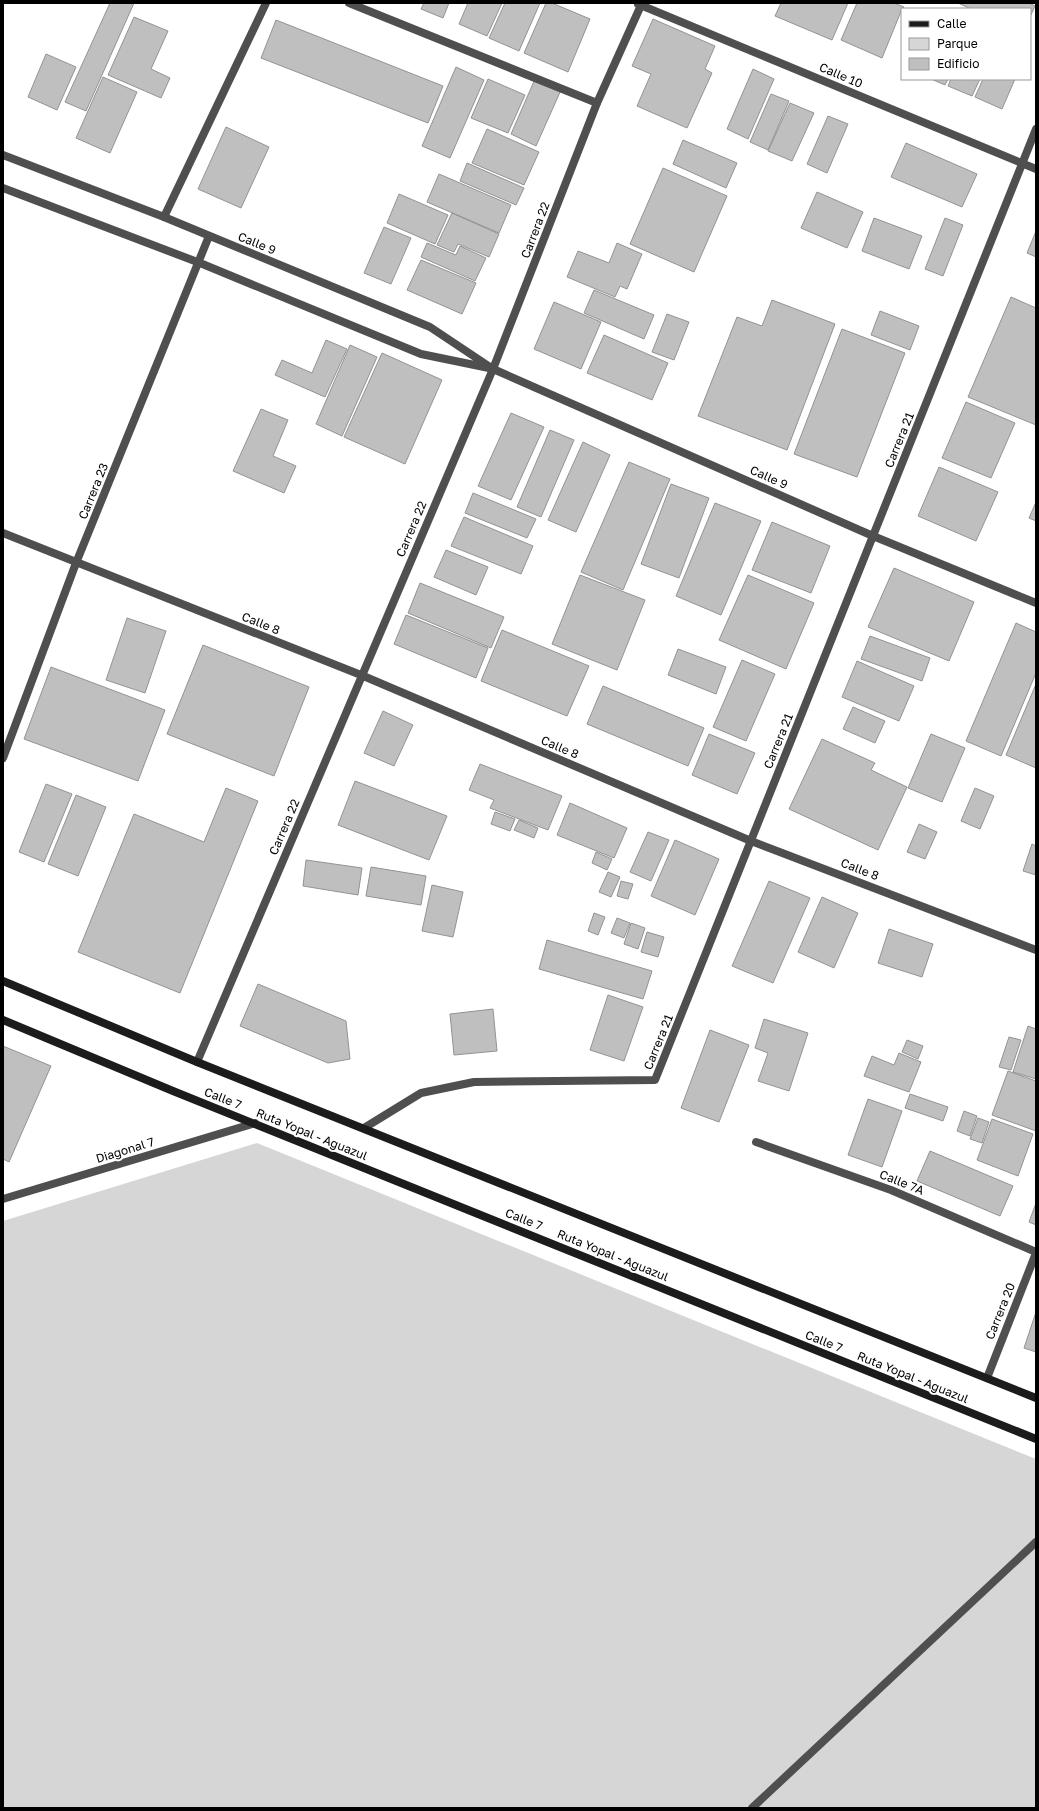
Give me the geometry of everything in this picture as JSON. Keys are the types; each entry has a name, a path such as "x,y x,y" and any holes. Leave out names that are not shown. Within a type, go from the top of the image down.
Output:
{"main road":[{"name":"Calle 7","path":"3,980 197,1062 1036,1398"}],"street":[{"path":"164,217 266,3"},
{"path":"349,3 597,104"},
{"name":"Carrera 22","path":"197,1062 493,369 597,104 640,4"},
{"name":"Calle 10","path":"640,4 1036,169"},
{"name":"Carrera 21","path":"364,1128 421,1093 474,1082 655,1080 1036,129"},
{"name":"Calle 9","path":"3,155 164,217 430,327 493,369 873,536 1036,603"},
{"name":"Calle 9","path":"3,188 200,263 421,354 493,369"},
{"name":"Carrera 23","path":"3,758 76,563 200,263 209,236"},
{"name":"Calle 8","path":"3,533 361,675 751,841 1036,950"},
{"name":"Ruta Yopal - Aguazul","path":"3,1020 1036,1439"},
{"name":"Diagonal 7","path":"3,1199 255,1123"},
{"name":"Calle 7A","path":"756,1142 891,1190 1036,1252"},
{"name":"Carrera 20","path":"987,1378 1036,1252"},
{"path":"752,1808 1036,1542"}],"green space":[{"path":"257,1143 1036,1459 1036,1808 3,1808 3,1221"}],"building":[{"path":"110,3 134,3 86,111 65,102"},
{"path":"424,3 449,3 443,18 421,9"},
{"path":"468,3 502,3 487,36 459,24"},
{"path":"505,3 540,3 519,51 489,38"},
{"path":"546,3 552,3 590,19 568,72 524,53"},
{"path":"781,3 848,3 832,40 775,16"},
{"path":"857,3 894,3 904,7 901,8 901,11 882,58 841,40"},
{"path":"958,3 1029,3 1035,6 1031,15 1031,8 969,8"},
{"path":"134,17 168,31 151,69 170,78 161,98 108,75"},
{"path":"653,19 715,46 705,69 712,73 687,128 637,106 651,74 632,66"},
{"path":"276,20 443,86 428,123 261,58"},
{"path":"46,54 76,67 57,110 28,97"},
{"path":"456,67 484,80 450,158 422,146"},
{"path":"753,69 774,79 748,139 727,129"},
{"path":"103,77 137,92 110,153 76,138"},
{"path":"488,79 525,95 508,133 471,118"},
{"path":"535,79 561,90 536,146 511,134"},
{"path":"933,80 948,80 945,85"},
{"path":"951,80 980,80 972,96 948,86"},
{"path":"983,80 1015,80 1002,109 975,97"},
{"path":"771,94 789,101 768,150 750,142"},
{"path":"790,103 814,113 792,161 768,151"},
{"path":"828,116 848,124 827,173 807,164"},
{"path":"226,127 269,147 241,208 198,189"},
{"path":"487,129 539,152 524,185 472,163"},
{"path":"683,140 737,163 726,188 673,164"},
{"path":"906,143 977,174 962,207 891,177"},
{"path":"467,163 524,188 516,205 460,181"},
{"path":"663,168 727,196 694,272 630,244"},
{"path":"439,174 511,205 499,233 427,202"},
{"path":"817,192 863,212 847,248 801,228"},
{"path":"399,194 448,215 435,244 387,223"},
{"path":"452,213 499,234 489,257 458,244 454,252 437,245"},
{"path":"874,218 922,236 909,269 862,251"},
{"path":"945,218 963,225 943,276 925,269"},
{"path":"384,227 411,238 391,284 364,273"},
{"path":"1036,231 1036,257 1027,253"},
{"path":"427,243 456,255 460,246 486,258 475,281 421,257"},
{"path":"617,243 642,254 627,289 620,286 615,297 567,277 578,251 609,263"},
{"path":"421,260 476,283 462,314 407,290"},
{"path":"594,290 654,315 644,339 584,313"},
{"path":"1011,297 1036,308 1036,425 968,397"},
{"path":"772,300 835,324 787,450 698,416 737,317 762,326"},
{"path":"554,302 601,322 581,369 534,349"},
{"path":"880,311 919,326 910,350 871,335"},
{"path":"667,314 689,322 674,360 652,352"},
{"path":"842,329 905,353 857,477 794,454"},
{"path":"604,335 668,363 652,400 587,373"},
{"path":"326,340 347,349 325,397 275,375 282,360 312,373"},
{"path":"350,345 377,357 342,436 316,424"},
{"path":"382,353 442,380 405,464 344,437"},
{"path":"966,402 1015,423 991,478 942,458"},
{"path":"261,409 288,420 273,456 296,466 284,493 233,471"},
{"path":"511,413 544,427 511,500 478,486"},
{"path":"550,430 574,440 541,517 517,507"},
{"path":"583,442 610,455 576,532 548,520"},
{"path":"629,462 670,479 623,590 581,572"},
{"path":"939,467 998,492 976,541 918,516"},
{"path":"671,484 709,498 679,578 641,564"},
{"path":"473,493 536,519 527,538 465,513"},
{"path":"1036,502 1036,521 1029,518"},
{"path":"715,503 761,521 721,615 676,596"},
{"path":"464,517 533,546 521,574 451,546"},
{"path":"772,522 830,546 811,593 752,570"},
{"path":"446,550 488,567 476,595 434,577"},
{"path":"894,568 974,602 949,661 868,627"},
{"path":"580,575 645,600 617,670 552,644"},
{"path":"748,575 814,603 786,669 719,640"},
{"path":"420,583 504,617 491,648 408,613"},
{"path":"406,615 488,648 476,678 394,644"},
{"path":"127,618 166,631 145,693 106,680"},
{"path":"1016,623 1036,632 1036,673 1001,756 966,741"},
{"path":"502,630 589,666 567,716 481,681"},
{"path":"870,636 930,658 922,681 861,659"},
{"path":"203,645 309,687 274,776 167,734"},
{"path":"678,649 726,667 716,694 668,675"},
{"path":"742,660 775,674 746,741 713,727"},
{"path":"857,661 914,686 899,721 842,697"},
{"path":"51,667 165,710 138,781 24,739"},
{"path":"1036,684 1036,768 1006,755"},
{"path":"603,686 704,728 688,766 587,724"},
{"path":"853,707 885,721 875,743 843,729"},
{"path":"383,711 413,725 394,766 364,753"},
{"path":"709,734 755,753 737,794 692,775"},
{"path":"931,734 965,748 942,802 908,788"},
{"path":"822,739 875,763 871,770 907,787 878,850 789,809"},
{"path":"480,764 562,796 548,830 490,808 494,800 469,790"},
{"path":"355,781 447,816 429,860 338,825"},
{"path":"46,784 72,794 44,862 19,852"},
{"path":"226,788 258,801 180,993 78,952 134,814 204,842"},
{"path":"975,788 994,796 980,829 961,821"},
{"path":"76,795 106,807 78,876 48,864"},
{"path":"570,803 627,828 614,858 557,835"},
{"path":"495,812 515,819 510,831 491,824"},
{"path":"519,820 538,828 534,838 514,830"},
{"path":"919,824 937,832 925,859 907,852"},
{"path":"648,832 669,840 651,881 630,872"},
{"path":"675,840 719,859 695,915 651,896"},
{"path":"1032,844 1036,846 1036,875 1023,871"},
{"path":"596,852 612,859 607,870 592,863"},
{"path":"306,860 362,868 358,895 303,886"},
{"path":"371,867 426,876 421,905 366,896"},
{"path":"608,872 620,877 611,897 599,892"},
{"path":"621,881 633,884 628,899 617,896"},
{"path":"769,881 810,898 773,983 732,966"},
{"path":"432,885 463,892 453,937 422,931"},
{"path":"822,897 858,913 834,968 798,952"},
{"path":"594,913 605,917 598,935 588,931"},
{"path":"617,918 630,923 624,938 611,933"},
{"path":"631,923 645,928 638,949 624,944"},
{"path":"889,929 933,944 922,977 878,963"},
{"path":"647,932 664,937 658,957 641,952"},
{"path":"547,940 652,971 643,999 539,969"},
{"path":"258,984 346,1021 350,1059 328,1063 240,1026"},
{"path":"608,995 643,1007 624,1061 590,1050"},
{"path":"493,1009 497,1051 454,1055 450,1014"},
{"path":"764,1019 808,1033 789,1091 758,1081 768,1053 755,1048"},
{"path":"1028,1026 1036,1029 1036,1079 1013,1072"},
{"path":"710,1030 749,1045 719,1122 681,1108"},
{"path":"1009,1037 1021,1040 1011,1070 999,1067"},
{"path":"907,1040 923,1046 918,1059 902,1052"},
{"path":"3,1046 51,1066 9,1162 3,1159"},
{"path":"899,1053 921,1062 909,1092 864,1076 872,1056 894,1065"},
{"path":"1008,1071 1036,1081 1036,1131 992,1115"},
{"path":"910,1094 948,1107 943,1121 905,1108"},
{"path":"868,1099 902,1111 882,1167 848,1155"},
{"path":"964,1111 977,1116 970,1136 957,1131"},
{"path":"978,1118 989,1122 982,1143 970,1139"},
{"path":"992,1119 1033,1134 1018,1176 977,1160"},
{"path":"930,1151 1013,1186 1000,1216 917,1181"},
{"path":"1036,1203 1036,1225 1029,1222"},
{"path":"1036,1312 1036,1352 1024,1348"}]}
